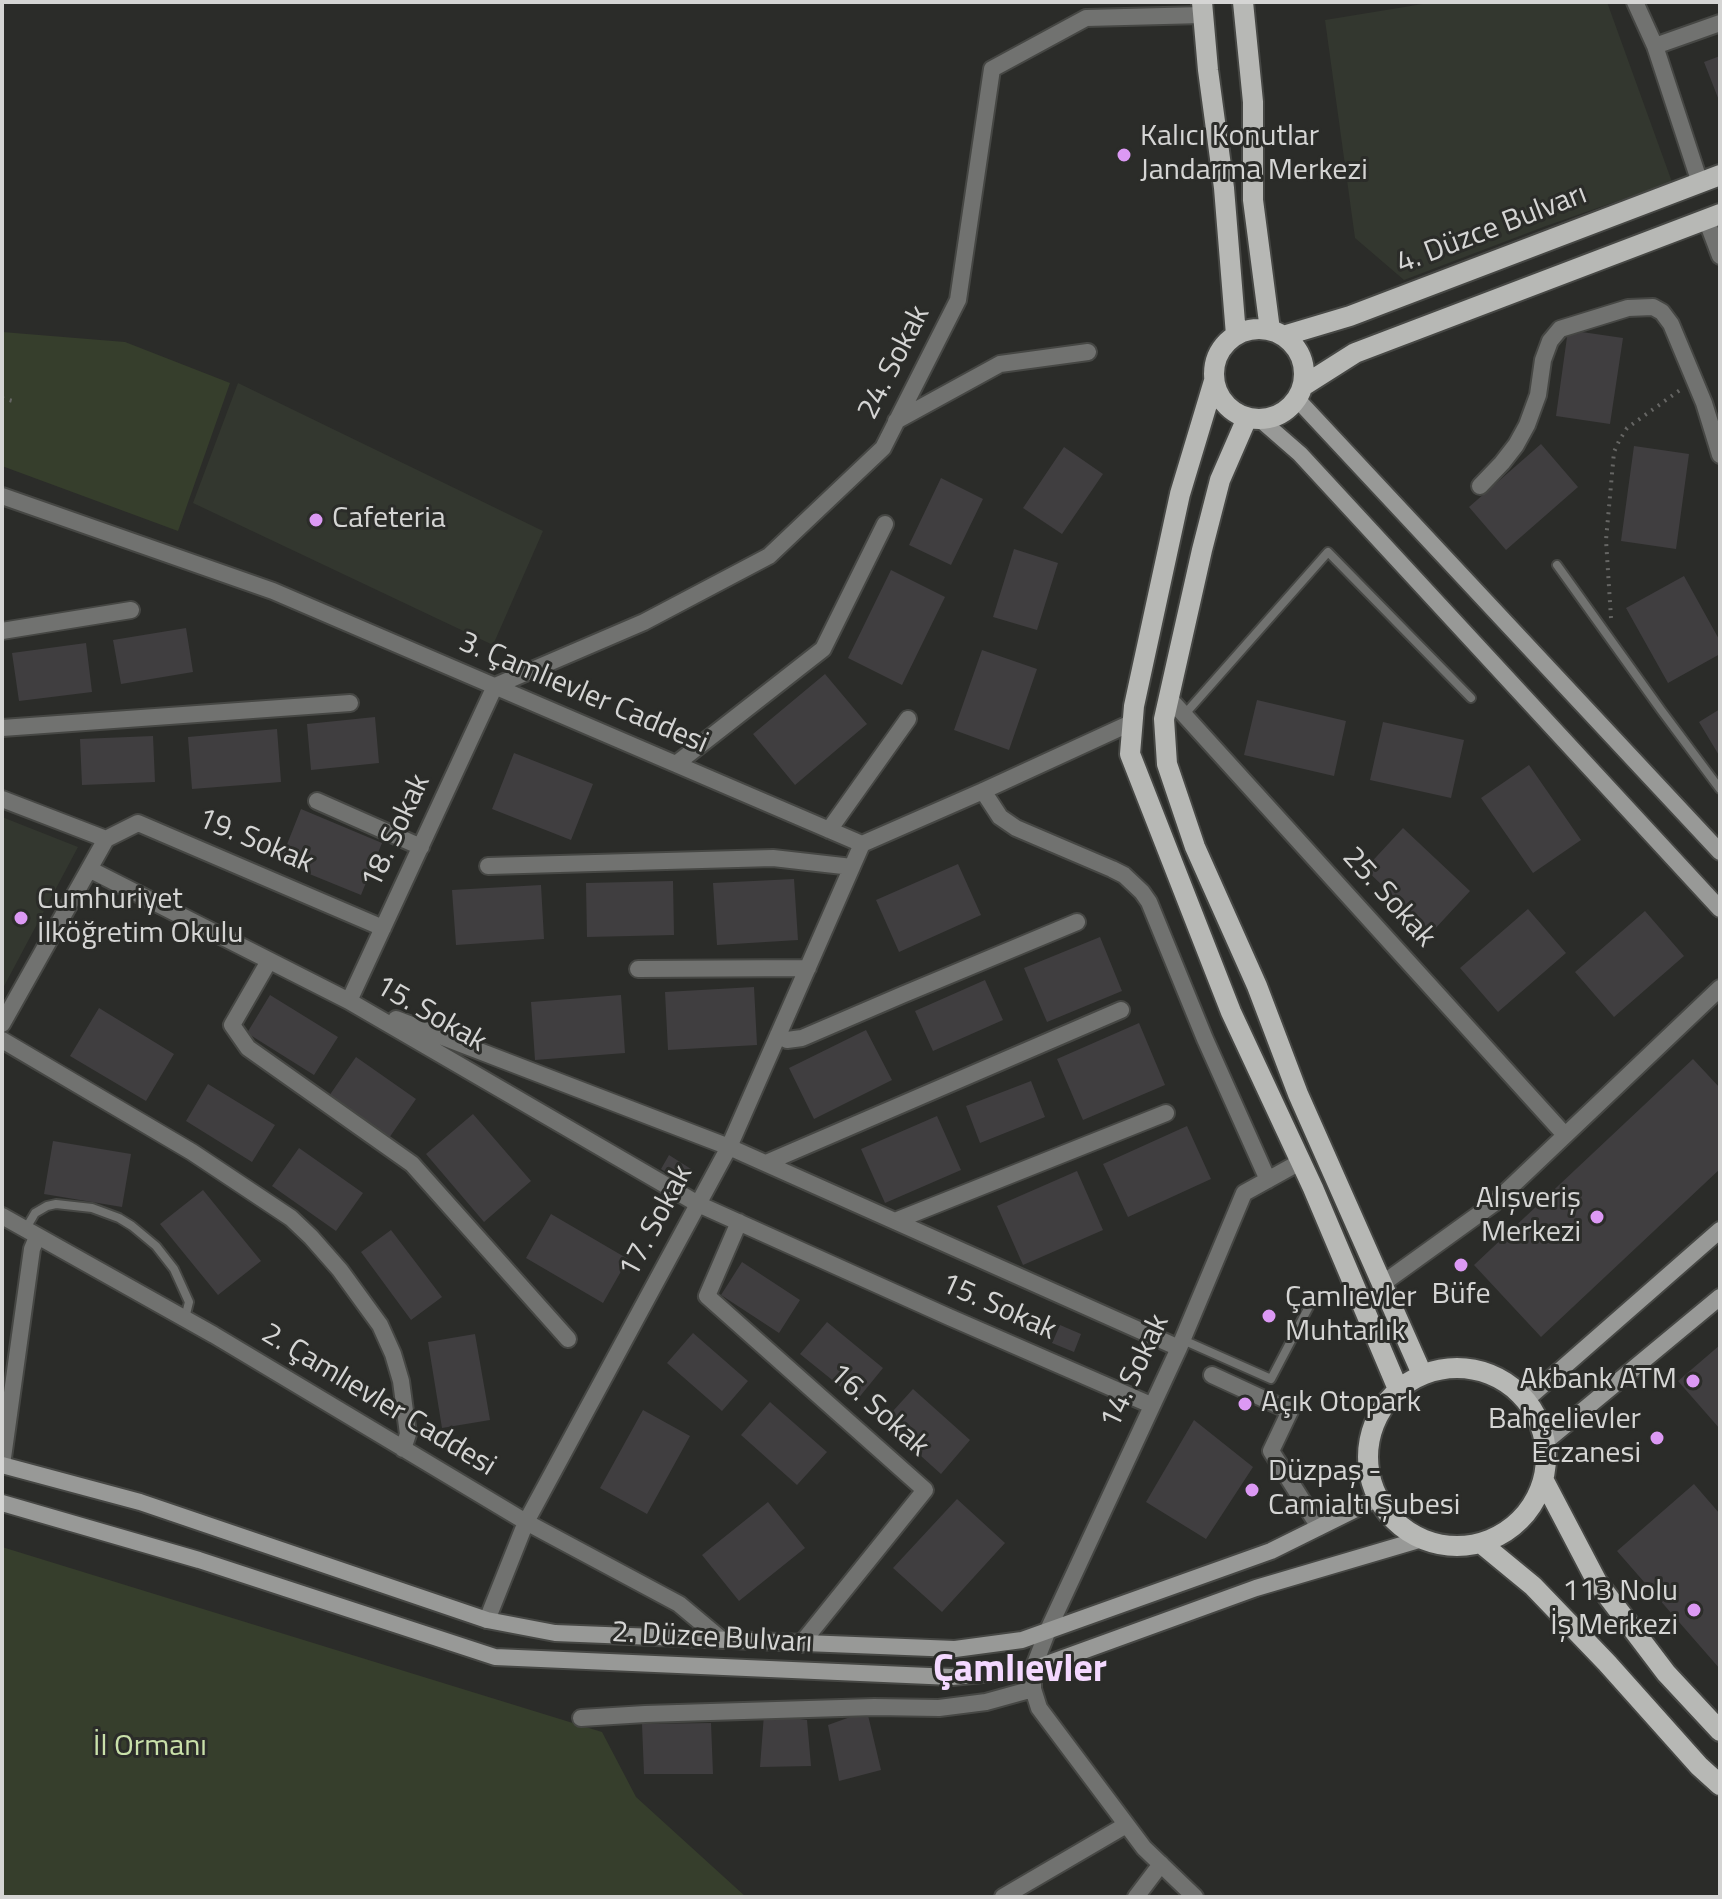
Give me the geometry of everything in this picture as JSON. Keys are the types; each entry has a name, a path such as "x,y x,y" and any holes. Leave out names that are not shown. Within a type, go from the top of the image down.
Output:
{"main road":[{"path":"1243,2 1253,102 1253,200 1277,333"},
{"path":"1202,8 1224,188 1236,335"},
{"name":"4. Düzce Bulvarı","path":"1277,333 1350,316 1720,175"},
{"path":"1214,381 1225,405 1235,413 1254,419 1275,417 1288,410 1300,392 1355,353 1713,217"},
{"path":"1300,392 1304,372 1301,358 1294,346 1277,333 1258,329 1236,335 1225,343 1218,355 1214,381 1180,494 1134,706 1130,754 1231,1012 1398,1389"},
{"path":"1254,419 1220,480 1202,550 1164,719 1167,764 1195,847 1257,986 1298,1094 1422,1374"},
{"path":"1450,1367 1478,1370 1505,1381 1526,1400 1541,1424 1547,1452 1544,1481 1531,1508 1509,1530 1482,1544 1451,1546 1422,1539 1396,1523 1378,1498 1368,1470 1369,1440 1379,1412 1398,1389 1422,1374 1450,1367"},
{"path":"1544,1481 1597,1582 1666,1673 1720,1731"},
{"path":"1482,1544 1533,1586 1720,1785"}],"street":[{"path":"1635,2 1655,46 1700,183"},
{"name":"24. Sokak","path":"495,686 644,622 769,556 883,448 958,300 992,69 1086,18 1202,8"},
{"path":"1655,46 1720,23"},
{"path":"1713,217 1720,256"},
{"path":"1480,486 1516,445 1527,425 1538,395 1543,360 1550,341 1560,329 1628,308 1653,307 1662,312 1671,324 1720,455"},
{"path":"896,421 1000,364 1088,352"},
{"path":"1300,392 1720,852"},
{"path":"1254,419 1300,454 1720,909"},
{"name":"3. Çamlıevler Caddesi","path":"2,496 273,591 862,844"},
{"path":"676,764 823,649 885,524"},
{"path":"2,631 131,610"},
{"name":"18. Sokak","path":"349,1001 495,686"},
{"name":"25. Sokak","path":"1169,698 1565,1135"},
{"path":"2,728 350,703"},
{"path":"829,830 908,719"},
{"path":"862,844 1133,722"},
{"path":"983,791 1000,817 1016,828 1124,875 1142,892 1149,902 1205,1039 1268,1180"},
{"path":"2,799 106,839 2,1024"},
{"path":"317,801 421,847"},
{"name":"19. Sokak","path":"106,839 138,823 383,928"},
{"name":"17. Sokak","path":"487,1620 526,1522 729,1147 862,844"},
{"path":"488,866 773,858 852,867"},
{"path":"89,869 349,1001"},
{"path":"778,1035 787,1040 802,1038 1077,922"},
{"path":"269,961 232,1025 248,1048 412,1164 568,1339"},
{"path":"638,969 808,968"},
{"path":"1382,1284 1493,1204 1720,988"},
{"name":"15. Sokak","path":"349,1001 729,1147 1180,1344"},
{"name":"15. Sokak","path":"349,1001 698,1204 1151,1405"},
{"path":"766,1163 1121,1010"},
{"path":"2,1040 192,1152 291,1218 311,1237 340,1270 380,1325 393,1354 401,1381 408,1434 403,1449"},
{"path":"895,1221 1166,1113"},
{"name":"14. Sokak","path":"1033,1669 1048,1630 1180,1344 1244,1193 1300,1162"},
{"name":"2. Çamlıevler Caddesi","path":"2,1216 185,1319 526,1522 679,1604 722,1640"},
{"name":"16. Sokak","path":"739,1222 707,1296 925,1490 801,1644"},
{"path":"1526,1400 1720,1230"},
{"path":"2,1465 32,1249 31,1233"},
{"path":"1545,1442 1720,1297"},
{"path":"1212,1375 1290,1411 1271,1451 1319,1527"},
{"name":"2. Düzce Bulvarı","path":"2,1465 140,1502 487,1620 555,1633 955,1649 1022,1640 1271,1551 1378,1498"},
{"name":"2. Düzce Bulvarı","path":"2,1503 199,1560 495,1657 952,1677 1033,1669 1256,1588 1422,1539"},
{"path":"1033,1669 1033,1689 1039,1708 1144,1848 1195,1897"},
{"path":"581,1718 874,1707 939,1708 986,1702 1033,1689"},
{"path":"1003,1897 1126,1825"},
{"path":"1136,1897 1161,1864"}],"lane":[{"path":"1184,715 1328,552 1471,698"},
{"path":"1557,565 1720,789"},
{"path":"31,1233 35,1213 56,1204 92,1208 119,1218 156,1246 174,1269 189,1302 185,1319"},
{"path":"1180,1344 1271,1379 1314,1297"}],"path":[{"path":"1607,636 1611,625 1611,597 1606,540 1614,452 1627,428 1694,379"},
{"path":"2,398 16,402"}],"shaded area":[{"path":"1435,2 1607,2 1672,182 1404,280 1355,238 1325,20"},
{"path":"238,383 543,531 493,645 193,503"},
{"name":"Cumhuriyet İlköğretim Okulu","path":"2,817 78,847 2,990"}],"green space":[{"path":"2,332 125,342 230,383 178,531 2,466"},
{"name":"İl Ormanı","path":"2,1547 602,1732 636,1797 746,1897 2,1897"}],"building":[{"path":"1720,56 1720,103 1704,62"},
{"path":"1568,330 1623,338 1610,424 1556,416"},
{"path":"1541,444 1578,487 1506,550 1469,507"},
{"path":"1634,446 1689,454 1676,549 1621,541"},
{"path":"1064,447 1103,474 1062,534 1023,508"},
{"path":"941,478 983,499 951,565 909,545"},
{"path":"1014,549 1058,563 1037,630 993,617"},
{"path":"891,570 945,597 902,685 848,658"},
{"path":"1684,576 1720,641 1720,654 1668,683 1626,608"},
{"path":"186,628 193,672 121,684 113,640"},
{"path":"86,643 92,692 19,701 12,653"},
{"path":"982,650 1037,669 1009,750 954,730"},
{"path":"825,674 867,724 795,785 753,734"},
{"path":"1257,700 1346,721 1334,776 1244,755"},
{"path":"1720,709 1720,757 1699,722"},
{"path":"375,717 379,763 311,770 307,724"},
{"path":"1383,722 1464,740 1451,798 1370,780"},
{"path":"277,729 281,782 192,789 188,737"},
{"path":"153,736 155,782 82,785 80,739"},
{"path":"514,753 593,784 571,840 492,809"},
{"path":"1529,765 1581,840 1533,873 1481,798"},
{"path":"301,809 382,843 361,895 280,862"},
{"path":"1403,828 1470,891 1432,932 1365,869"},
{"path":"958,864 981,915 899,952 876,900"},
{"path":"794,879 798,940 717,945 713,883"},
{"path":"673,881 674,935 587,937 586,883"},
{"path":"541,885 544,939 456,945 452,890"},
{"path":"1528,909 1566,953 1498,1012 1460,968"},
{"path":"1645,911 1684,956 1614,1017 1575,972"},
{"path":"1100,937 1122,991 1047,1022 1024,968"},
{"path":"985,980 1003,1020 933,1051 915,1011"},
{"path":"754,987 757,1045 668,1050 665,992"},
{"path":"270,995 338,1037 314,1075 247,1033"},
{"path":"621,995 625,1053 535,1060 531,1002"},
{"path":"99,1008 174,1054 146,1101 70,1056"},
{"path":"1139,1023 1165,1085 1083,1120 1057,1059"},
{"path":"866,1030 892,1080 814,1119 789,1068"},
{"path":"356,1057 416,1099 389,1138 329,1096"},
{"name":"Alışveriş Merkezi","path":"1693,1059 1720,1088 1720,1169 1541,1337 1474,1265"},
{"path":"1031,1081 1045,1117 980,1143 966,1106"},
{"path":"208,1084 275,1125 252,1162 186,1121"},
{"path":"473,1114 531,1181 484,1222 426,1154"},
{"path":"937,1116 961,1170 885,1203 861,1149"},
{"path":"1187,1126 1211,1179 1128,1217 1103,1164"},
{"path":"53,1141 131,1154 122,1207 44,1194"},
{"path":"299,1148 363,1193 336,1231 272,1186"},
{"path":"669,1155 691,1169 683,1183 661,1169"},
{"path":"1077,1171 1103,1230 1023,1265 997,1206"},
{"path":"203,1190 261,1261 218,1295 160,1224"},
{"path":"551,1214 628,1259 603,1303 526,1258"},
{"path":"391,1230 442,1297 411,1320 361,1252"},
{"path":"742,1262 800,1300 779,1333 721,1295"},
{"path":"827,1322 883,1368 857,1400 800,1354"},
{"path":"1060,1325 1081,1334 1074,1352 1052,1343"},
{"path":"693,1333 748,1381 722,1411 667,1363"},
{"path":"475,1334 490,1420 442,1428 428,1342"},
{"path":"1720,1345 1720,1429 1678,1381"},
{"path":"913,1389 970,1440 941,1474 883,1422"},
{"path":"770,1402 827,1452 797,1485 741,1435"},
{"path":"643,1410 690,1436 647,1514 600,1488"},
{"path":"1194,1420 1253,1467 1206,1539 1146,1502"},
{"name":"113 Nolu İş Merkezi","path":"1694,1484 1720,1514 1720,1669 1617,1551"},
{"path":"957,1499 1005,1543 942,1612 893,1568"},
{"path":"768,1502 805,1548 739,1601 702,1555"},
{"path":"867,1711 881,1770 839,1781 828,1725"},
{"path":"764,1714 807,1720 811,1766 760,1767"},
{"path":"711,1723 713,1774 644,1774 642,1724"}],"place":[{"name":"Kalıcı Konutlar Jandarma Merkezi","path":"1124,155"},
{"name":"Cafeteria","path":"316,520"},
{"name":"Cumhuriyet İlköğretim Okulu","path":"21,918"},
{"name":"Alışveriş Merkezi","path":"1597,1217"},
{"name":"Büfe","path":"1461,1265"},
{"name":"Çamlıevler Muhtarlık","path":"1269,1316"},
{"name":"Akbank ATM","path":"1693,1381"},
{"name":"Açık Otopark","path":"1245,1404"},
{"name":"Bahçelievler Eczanesi","path":"1657,1438"},
{"name":"Düzpaş - Camialtı Şubesi","path":"1252,1490"},
{"name":"113 Nolu İş Merkezi","path":"1694,1610"}],"district":[{"name":"Çamlıevler","path":"1020,1672"}]}
